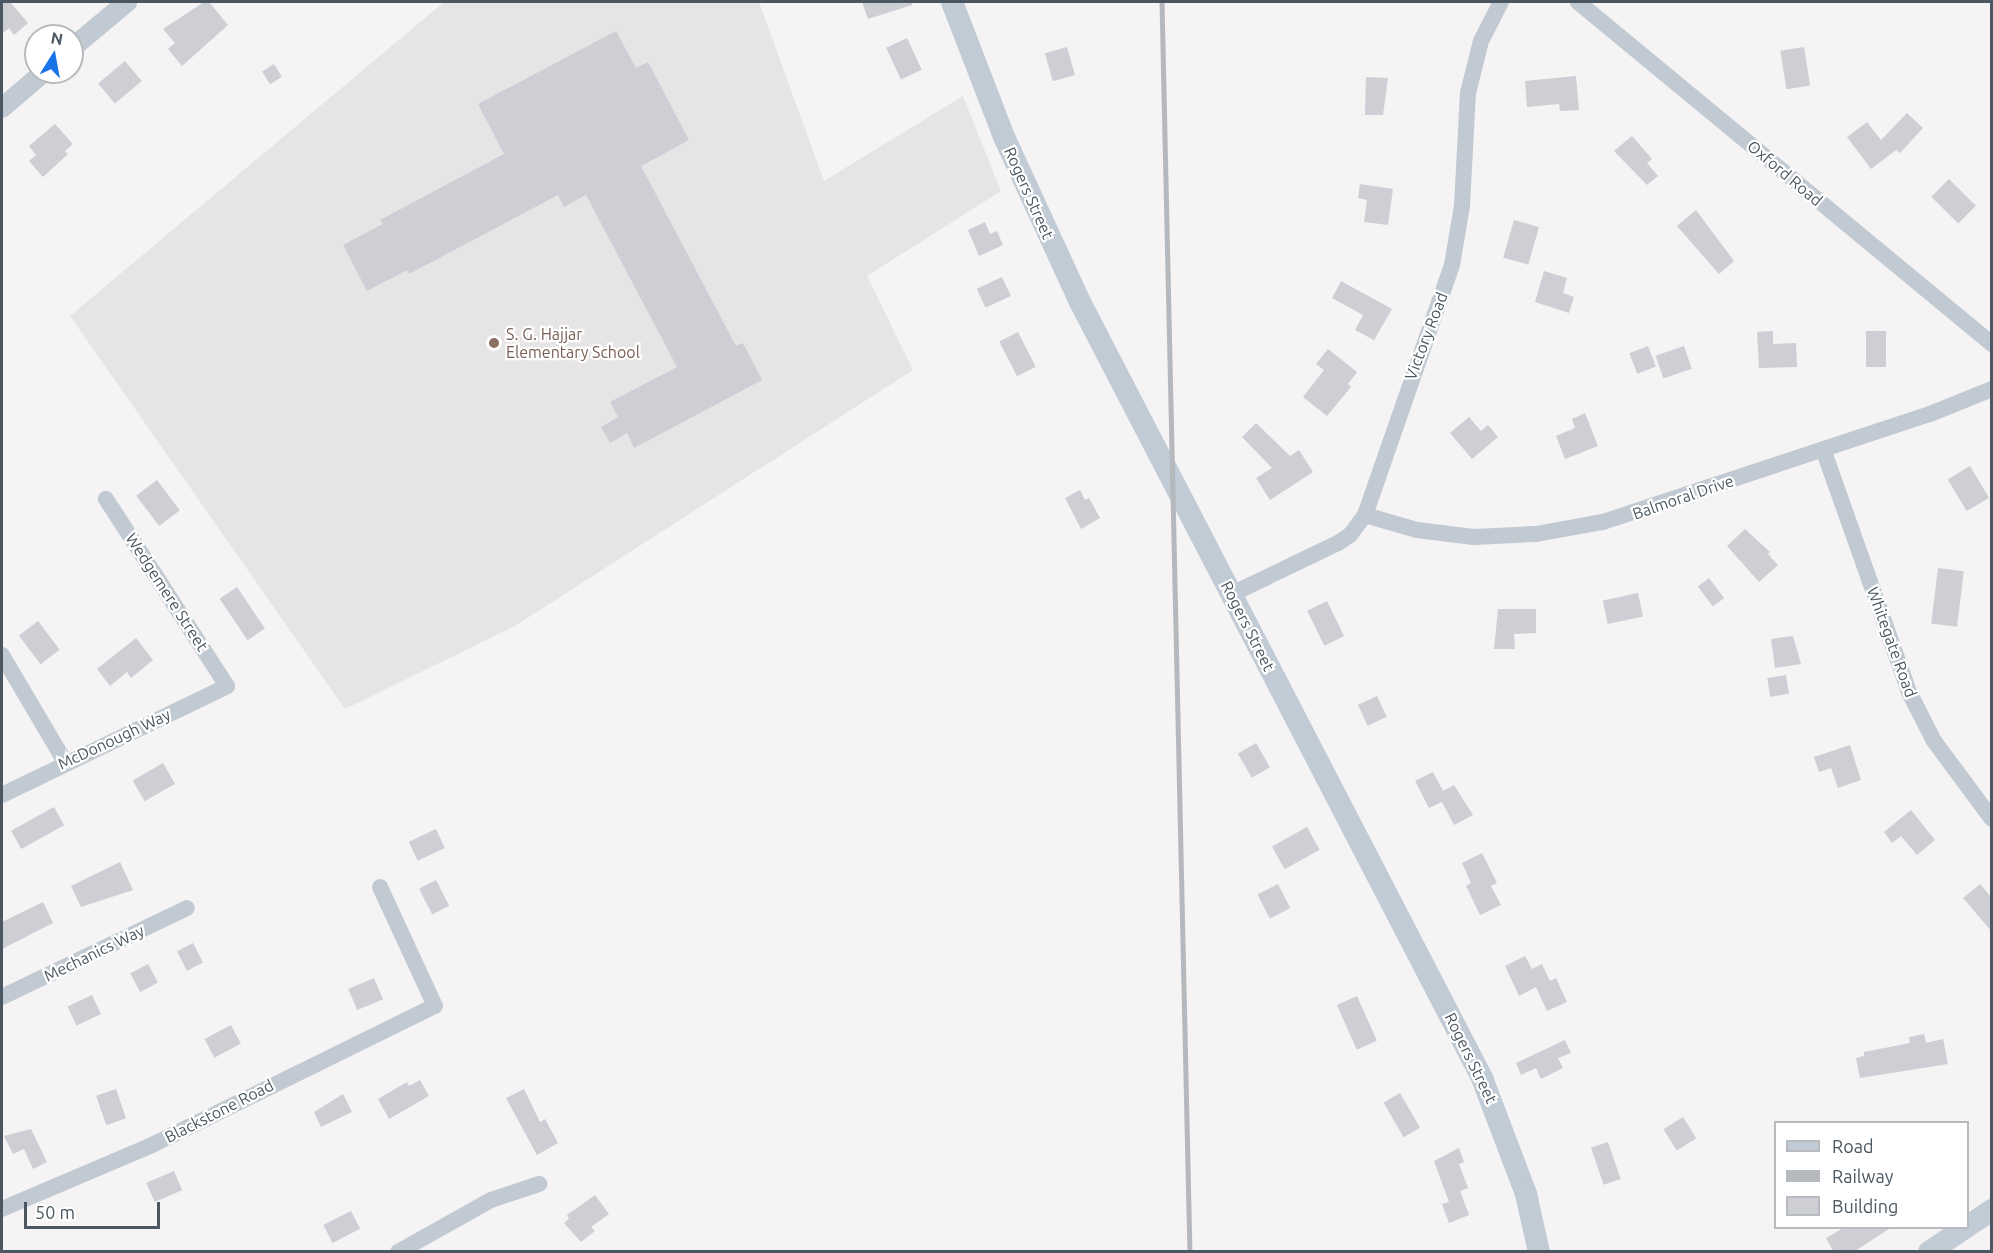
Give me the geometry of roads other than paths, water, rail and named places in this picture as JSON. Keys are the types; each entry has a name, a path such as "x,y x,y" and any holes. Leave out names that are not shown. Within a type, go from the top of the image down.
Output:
{"main road":[{"name":"Rogers Street","path":"952,2 1005,139 1059,259 1482,1078 1523,1184 1539,1251"},
{"path":"1969,1225 1992,1210"},
{"path":"1929,1251 1963,1229"}],"street":[{"path":"84,38 127,2"},
{"name":"Victory Road","path":"1232,594 1338,543 1350,535 1365,515 1452,265 1462,206 1468,93 1481,41 1501,2"},
{"name":"Oxford Road","path":"1578,2 1992,344"},
{"path":"2,108 30,84"},
{"name":"Balmoral Drive","path":"1365,515 1446,535 1536,534 1635,514 1992,389"},
{"name":"Whitegate Road","path":"1823,449 1909,692 1934,741 1992,819"},
{"name":"Wedgemere Street","path":"106,499 227,686"},
{"path":"2,655 65,762"},
{"name":"McDonough Way","path":"2,795 65,762 227,686"},
{"name":"Blackstone Road","path":"2,1209 152,1145 435,1006 380,887"},
{"name":"Mechanics Way","path":"2,997 187,908"},
{"path":"398,1251 491,1200 538,1184"}],"railway":[{"path":"1162,2 1190,1252"}],"place":[{"name":"S. G. Hajjar Elementary School","path":"494,343"}]}
